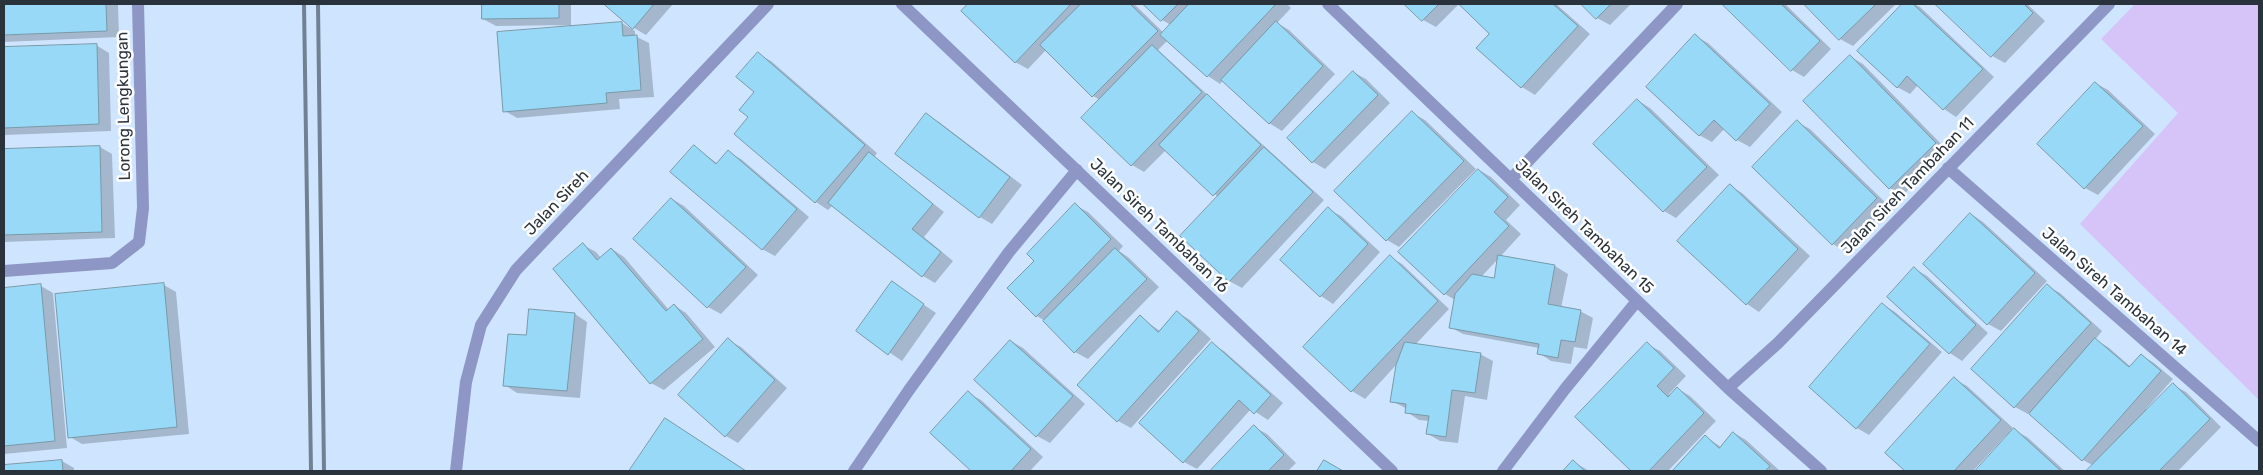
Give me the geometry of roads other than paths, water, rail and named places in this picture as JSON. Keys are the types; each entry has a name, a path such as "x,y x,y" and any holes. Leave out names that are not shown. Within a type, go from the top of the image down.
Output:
{"street":[{"name":"Lorong Lengkungan","path":"4,271 112,263 139,242 143,208 138,4"},
{"name":"Jalan Sireh","path":"456,471 466,382 481,325 516,270 768,4"},
{"name":"Jalan Sireh Tambahan 16","path":"902,4 1392,471"},
{"name":"Jalan Sireh Tambahan 15","path":"1328,4 1637,302 1728,388 1821,471"},
{"path":"1511,179 1677,4"},
{"name":"Jalan Sireh Tambahan 11","path":"1728,388 1778,343 2109,4"},
{"name":"Jalan Sireh Tambahan 14","path":"1948,168 2259,441"},
{"path":"854,471 909,390 1009,252 1077,170"},
{"path":"1502,471 1565,389 1637,302"}],"railway":[{"path":"304,4 311,471"},
{"path":"318,4 324,471"}]}
